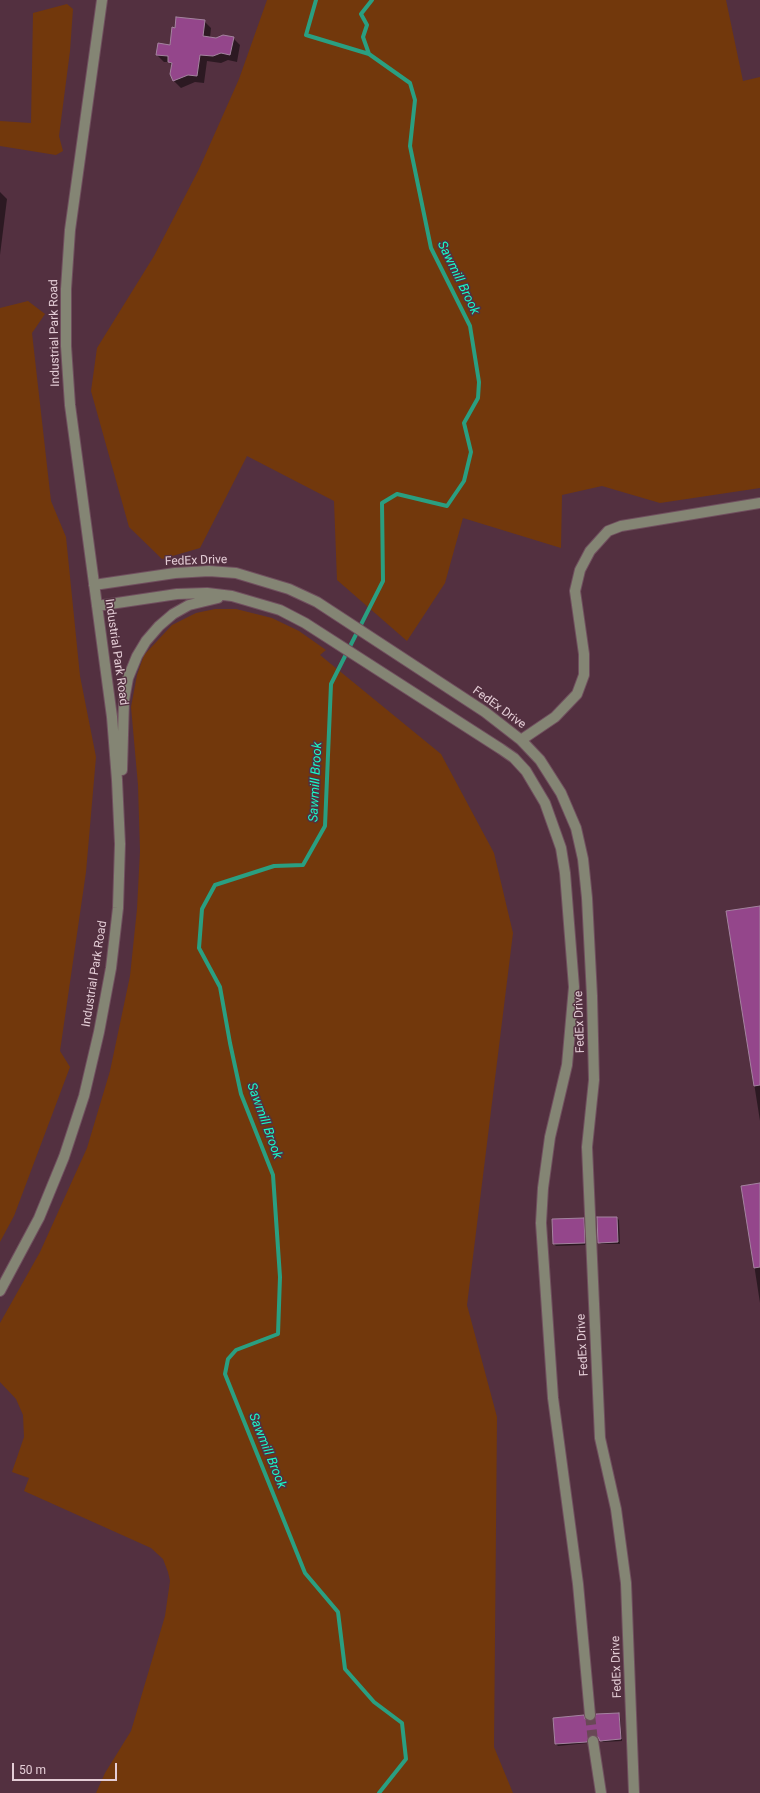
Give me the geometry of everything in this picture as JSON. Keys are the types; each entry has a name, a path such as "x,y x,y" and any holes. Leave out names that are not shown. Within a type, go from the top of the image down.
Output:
{"street":[{"name":"Industrial Park Road","path":"0,1291 42,1211 64,1157 84,1096 99,1032 111,968 118,908 120,844 112,717 70,405 66,346 66,289 70,230 102,0"},
{"path":"521,740 555,718 578,694 584,675 584,654 575,591 580,570 590,550 608,531 620,526 760,503"},
{"name":"FedEx Drive","path":"94,585 209,571 236,573 289,589 316,602 480,708 521,740 540,760 561,793 576,828 583,859 592,996 594,1080 587,1147 600,1438 616,1509 626,1583 634,1793"},
{"name":"FedEx Drive","path":"97,606 177,594 207,593 232,596 280,610 334,641 514,758 526,771 545,803 561,848 565,872 574,987 566,1064 550,1138 543,1188 541,1223 553,1398 578,1584 590,1715"},
{"path":"120,844 124,700 128,678 137,656 146,641 159,626 173,614 189,606 209,599 232,596"},
{"path":"593,1741 601,1793"}],"shaded area":[{"path":"267,0 726,0 743,81 760,77 760,488 660,503 602,486 562,495 561,548 463,518 445,583 407,641 337,580 334,501 247,456 200,548 162,559 129,527 91,391 97,348 154,256 199,169 239,79"},
{"path":"67,4 73,9 70,51 59,136 63,151 56,155 0,146 0,121 31,123 33,13"},
{"path":"28,301 45,314 32,333 51,501 66,537 80,676 96,757 86,872 60,1051 70,1067 14,1216 0,1242 0,308"},
{"path":"215,609 236,609 272,618 299,631 326,650 320,655 441,754 494,853 513,933 467,1305 497,1417 494,1747 513,1793 96,1793 105,1773 131,1731 165,1616 170,1581 168,1572 163,1559 151,1548 24,1491 29,1478 12,1472 24,1437 23,1415 16,1399 0,1382 0,1323 40,1252 87,1148 110,1071 130,976 137,909 140,851 138,785 131,707 137,675 144,655 172,625 196,613"}],"building":[{"path":"176,17 205,20 203,36 216,38 223,35 234,37 230,55 221,53 213,56 200,55 197,76 188,75 173,81 170,74 172,63 168,62 168,56 156,55 158,43 170,45 172,27 175,28"},
{"path":"760,906 760,1085 754,1086 726,911"},
{"path":"760,1183 760,1267 754,1268 741,1186"},
{"path":"597,1217 617,1217 618,1242 598,1243"},
{"path":"584,1218 585,1243 553,1244 552,1219"},
{"path":"619,1713 621,1739 600,1741 598,1737 592,1735 589,1736 587,1742 555,1744 553,1718 584,1715 585,1719 590,1721 594,1720 596,1714"}],"waterway":[{"name":"Sawmill Brook","path":"316,0 306,35 369,54 410,83 415,100 410,146 431,248 470,326 479,382 478,398 464,423 471,452 464,481 447,506 397,494 382,503 383,581 331,684 325,826 303,865 274,866 215,885 202,909 199,948 220,987 241,1094 273,1175 280,1277 278,1334 236,1350 228,1359 225,1374 305,1573 338,1612 345,1669 374,1702 402,1723 406,1759 379,1793"},
{"path":"369,54 363,37 367,25 361,14 372,0"}],"tunnel":[{"path":"590,1715 593,1741"}]}
